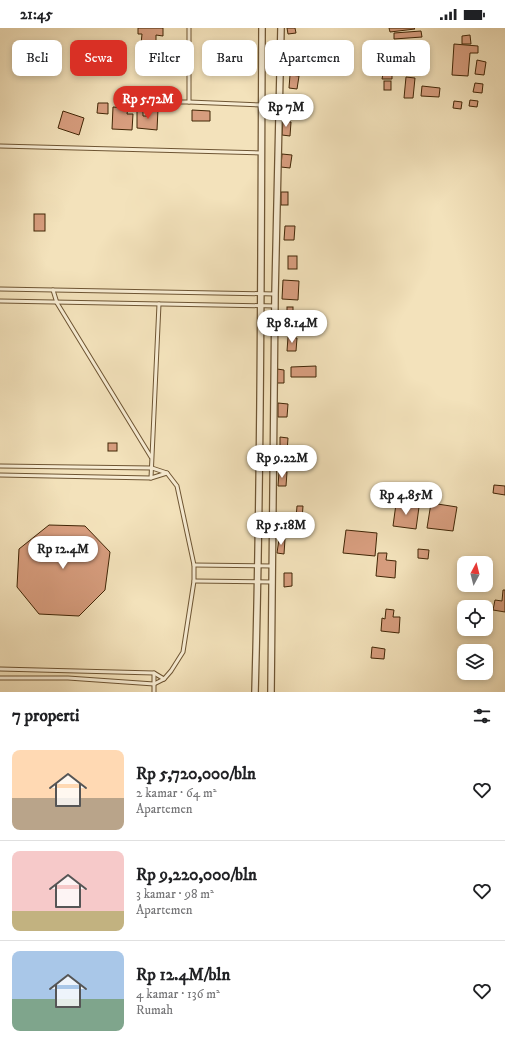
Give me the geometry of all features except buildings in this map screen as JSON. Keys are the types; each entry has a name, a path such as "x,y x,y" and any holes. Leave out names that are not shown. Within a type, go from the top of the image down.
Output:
{"street":[{"path":"255,692 258,582 262,28"},
{"path":"271,692 274,306 281,28"}],"lane":[{"path":"189,28 189,102"},
{"path":"119,102 189,102 262,105"},
{"path":"0,146 262,153"},
{"path":"0,289 275,294"},
{"path":"53,290 57,303 151,457"},
{"path":"0,301 274,306"},
{"path":"151,478 159,304"},
{"path":"0,466 152,468 166,473 177,486 194,565 194,581 183,652 164,679 154,684 68,678 0,678"},
{"path":"0,475 151,478 166,473"},
{"path":"194,565 272,566"},
{"path":"194,581 272,582"},
{"path":"0,669 154,674 164,679"},
{"path":"154,674 154,692"}]}
